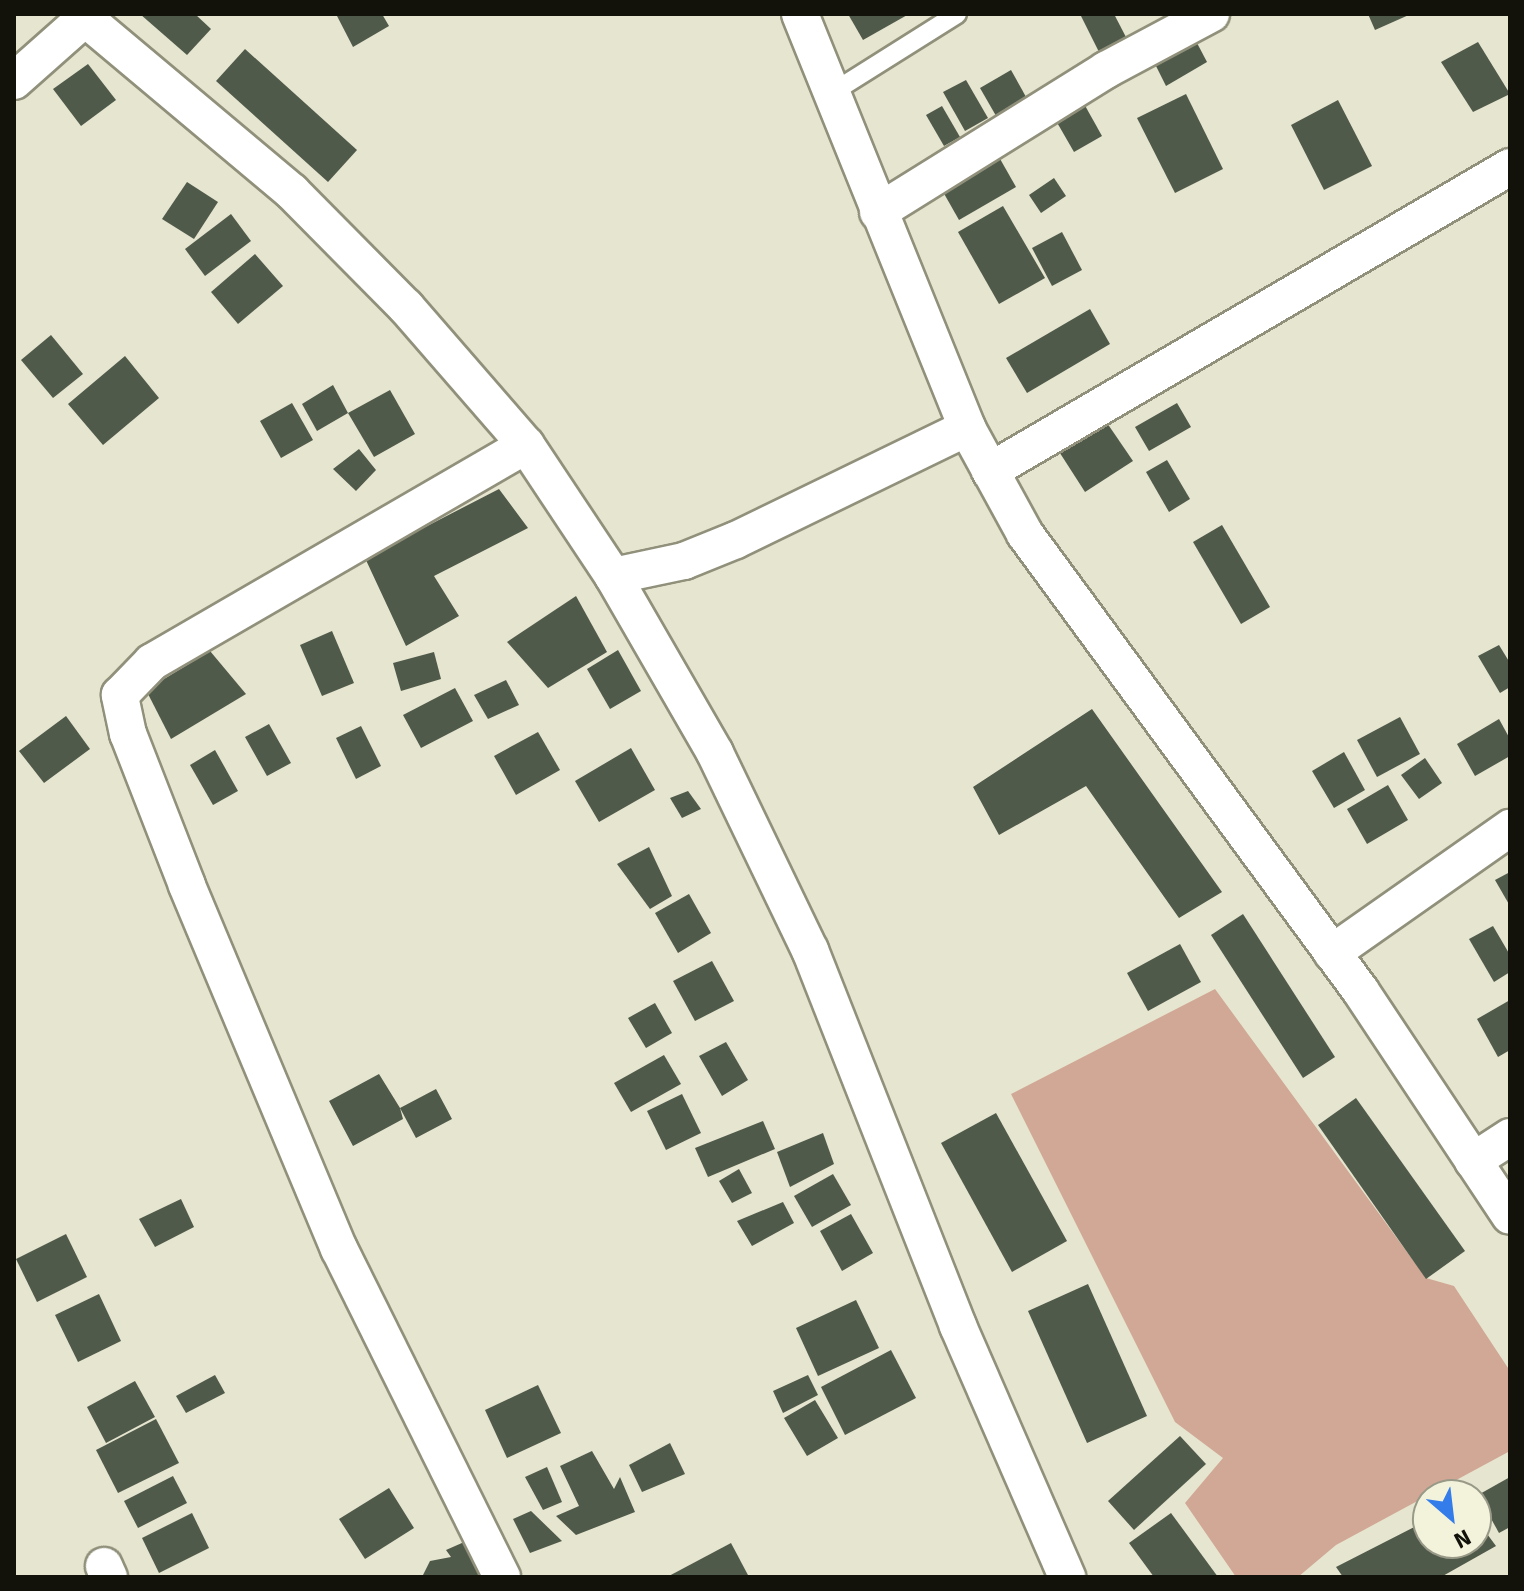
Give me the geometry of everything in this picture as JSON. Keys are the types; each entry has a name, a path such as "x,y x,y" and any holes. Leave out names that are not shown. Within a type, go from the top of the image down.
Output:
{"street":[{"path":"800,14 967,428 990,471 1081,613 1332,953 1510,1216"},
{"path":"878,212 1106,70 1211,14"},
{"path":"14,81 83,16 292,192 406,307 526,445 613,576 715,753 810,950 958,1326 1067,1577"},
{"path":"990,471 1510,167"},
{"path":"613,576 684,561 736,540 967,428"},
{"path":"502,1577 339,1249 187,885 128,734 120,695 152,662 526,445"},
{"path":"1332,953 1510,828"},
{"path":"1473,1161 1510,1137"}],"lane":[{"path":"830,94 957,14"}],"shaded area":[{"path":"1215,989 1426,1278 1454,1286 1510,1371 1510,1451 1458,1479 1412,1479 1412,1504 1336,1545 1298,1577 1236,1577 1185,1503 1223,1458 1175,1422 1011,1094"}],"building":[{"path":"140,14 195,14 211,29 187,55"},
{"path":"336,14 382,14 389,26 353,47"},
{"path":"848,14 909,14 863,40"},
{"path":"1080,14 1114,14 1128,41 1100,54"},
{"path":"1368,14 1411,14 1375,30"},
{"path":"1478,42 1510,94 1473,112 1441,62"},
{"path":"1197,43 1207,62 1166,86 1155,64"},
{"path":"245,49 357,150 328,182 216,81"},
{"path":"88,64 116,100 81,126 53,89"},
{"path":"1011,70 1030,104 999,121 980,88"},
{"path":"966,80 988,118 965,131 943,92"},
{"path":"1186,94 1223,169 1175,193 1137,118"},
{"path":"1338,100 1372,166 1324,190 1291,125"},
{"path":"1083,102 1102,136 1074,152 1055,119"},
{"path":"942,106 960,137 944,146 926,115"},
{"path":"995,150 1016,187 959,220 938,183"},
{"path":"1054,178 1066,196 1041,213 1029,195"},
{"path":"187,182 218,202 194,239 162,219"},
{"path":"1003,206 1045,278 999,304 958,232"},
{"path":"231,214 251,241 205,276 185,249"},
{"path":"1062,232 1082,270 1052,286 1032,248"},
{"path":"255,254 283,286 238,324 211,292"},
{"path":"1090,309 1110,344 1027,393 1006,358"},
{"path":"51,335 83,374 53,398 21,360"},
{"path":"125,356 159,398 103,445 68,404"},
{"path":"333,385 348,413 317,431 302,404"},
{"path":"390,390 415,434 374,457 348,413"},
{"path":"292,403 313,440 281,458 260,421"},
{"path":"1177,403 1191,427 1149,451 1135,427"},
{"path":"1105,420 1133,461 1085,492 1058,450"},
{"path":"359,449 376,470 356,491 333,469"},
{"path":"1167,460 1190,499 1169,512 1146,472"},
{"path":"499,489 528,528 434,576 459,616 406,646 365,558"},
{"path":"1222,525 1270,607 1241,624 1193,542"},
{"path":"576,596 607,652 548,688 507,642"},
{"path":"332,631 354,683 322,696 300,645"},
{"path":"1499,645 1510,663 1510,687 1500,693 1478,656"},
{"path":"618,650 641,691 610,709 587,669"},
{"path":"210,651 246,694 171,739 146,690"},
{"path":"434,652 441,679 401,691 393,663"},
{"path":"506,680 519,705 488,719 474,695"},
{"path":"455,688 473,721 421,748 403,715"},
{"path":"1092,709 1222,892 1179,918 1086,786 999,835 973,787"},
{"path":"66,716 90,749 44,783 19,751"},
{"path":"1400,717 1420,754 1377,777 1357,740"},
{"path":"1499,719 1510,739 1510,756 1475,776 1457,744"},
{"path":"269,724 291,763 267,776 245,737"},
{"path":"361,726 381,766 356,779 336,738"},
{"path":"538,732 560,770 516,795 494,756"},
{"path":"631,748 655,790 599,822 575,781"},
{"path":"215,750 238,791 213,805 190,765"},
{"path":"1344,752 1365,790 1334,808 1312,771"},
{"path":"1425,758 1442,783 1419,799 1401,775"},
{"path":"1388,785 1408,820 1367,844 1347,809"},
{"path":"688,791 701,809 682,818 670,798"},
{"path":"649,847 672,896 650,909 617,864"},
{"path":"1510,872 1510,906 1495,880"},
{"path":"689,894 711,933 678,953 655,913"},
{"path":"1243,914 1335,1057 1303,1078 1211,935"},
{"path":"1493,926 1510,955 1510,972 1494,982 1469,939"},
{"path":"1180,944 1201,982 1148,1011 1127,973"},
{"path":"712,961 734,1001 695,1021 673,981"},
{"path":"1510,1000 1510,1050 1498,1057 1477,1019"},
{"path":"655,1003 672,1033 646,1048 628,1018"},
{"path":"726,1042 748,1080 722,1096 699,1056"},
{"path":"664,1055 681,1084 631,1112 614,1083"},
{"path":"379,1074 400,1108 403,1119 353,1146 329,1101"},
{"path":"436,1089 452,1119 416,1138 400,1108"},
{"path":"682,1094 701,1133 666,1150 647,1111"},
{"path":"1356,1098 1465,1251 1426,1279 1318,1125"},
{"path":"996,1113 1067,1241 1012,1272 941,1143"},
{"path":"763,1121 775,1149 708,1177 695,1148"},
{"path":"823,1133 834,1164 790,1187 777,1152"},
{"path":"739,1169 752,1193 732,1203 719,1181"},
{"path":"833,1174 851,1205 812,1227 794,1196"},
{"path":"181,1199 194,1227 155,1247 139,1219"},
{"path":"783,1202 794,1223 752,1246 737,1221"},
{"path":"851,1214 873,1253 842,1271 820,1231"},
{"path":"66,1234 87,1277 37,1302 16,1259"},
{"path":"1088,1284 1147,1416 1087,1443 1028,1311"},
{"path":"99,1294 121,1341 78,1362 55,1315"},
{"path":"856,1300 879,1348 818,1376 796,1328"},
{"path":"891,1350 916,1398 845,1435 821,1387"},
{"path":"215,1375 225,1393 186,1413 176,1396"},
{"path":"808,1375 818,1395 783,1413 773,1391"},
{"path":"135,1381 155,1417 106,1443 87,1407"},
{"path":"538,1385 561,1433 507,1458 485,1410"},
{"path":"815,1400 838,1438 807,1456 784,1418"},
{"path":"156,1419 179,1463 118,1493 96,1450"},
{"path":"1180,1436 1206,1464 1134,1530 1108,1501"},
{"path":"670,1443 685,1474 642,1492 629,1465"},
{"path":"592,1451 614,1489 620,1477 635,1512 576,1535 556,1516 579,1506 560,1466"},
{"path":"547,1467 562,1502 543,1510 525,1477"},
{"path":"173,1476 187,1503 138,1528 124,1501"},
{"path":"1510,1477 1510,1527 1499,1533 1492,1520 1492,1487"},
{"path":"389,1488 414,1528 365,1559 339,1519"},
{"path":"531,1511 562,1541 530,1553 513,1519"},
{"path":"192,1513 209,1548 159,1573 142,1538"},
{"path":"1171,1513 1218,1577 1154,1577 1129,1543"},
{"path":"1412,1528 1412,1559 1473,1559 1441,1577 1343,1577 1336,1567"},
{"path":"471,1539 490,1577 422,1577 430,1561 451,1557 446,1550"},
{"path":"731,1543 749,1577 667,1577"}]}
